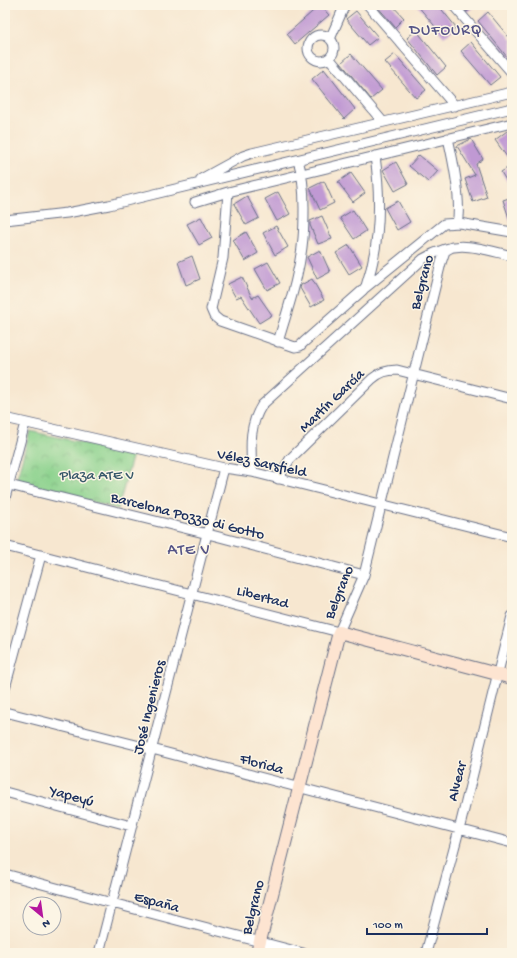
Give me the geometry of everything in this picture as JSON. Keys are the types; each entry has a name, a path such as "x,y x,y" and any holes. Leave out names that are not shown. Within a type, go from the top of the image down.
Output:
{"main road":[{"name":"Libertad","path":"339,632 512,678"},
{"name":"Belgrano","path":"258,947 339,632"}],"street":[{"path":"368,5 455,106"},
{"path":"453,5 512,73"},
{"path":"330,39 344,6"},
{"path":"316,36 323,36 330,39 332,42 333,50 329,58 324,60 316,60 310,56 308,49 310,42 316,36"},
{"path":"329,58 383,122"},
{"path":"189,186 243,156 252,153 512,92"},
{"path":"5,220 34,218 74,212 116,203 512,108"},
{"path":"196,202 228,192 512,123"},
{"path":"448,138 455,174 458,210 457,223"},
{"path":"363,290 367,283 374,255 378,222 379,194 375,156"},
{"path":"278,342 294,286 303,238 304,198 302,174 298,160"},
{"path":"228,192 223,258 220,277 211,309 214,316 220,321 290,346 300,346 363,290 444,224 457,223 512,232"},
{"path":"252,472 251,443 253,424 262,405 423,259 436,251 462,245 512,256"},
{"name":"Belgrano","path":"339,632 364,575 441,263 445,251 452,247"},
{"name":"Martín García","path":"278,479 290,459 378,374 388,370 397,370 512,398"},
{"name":"Vélez Sarsfield","path":"5,418 224,468 252,472 512,537"},
{"path":"5,498 7,485 25,423"},
{"name":"José Ingenieros","path":"99,953 224,468"},
{"name":"Barcelona Pozzo di Gotto","path":"7,485 208,534 364,575"},
{"name":"Libertad","path":"5,546 339,632"},
{"path":"5,688 41,555"},
{"name":"Alvear","path":"426,953 459,830 512,616"},
{"name":"Florida","path":"5,712 512,843"},
{"name":"Yapeyú","path":"5,792 131,826"},
{"name":"España","path":"5,874 258,947 303,953"}],"green space":[{"name":"Plaza ATE V","path":"30,431 133,454 118,509 16,481"}],"building":[{"path":"320,5 329,15 295,44 287,34"},
{"path":"376,5 392,5 404,18 395,27"},
{"path":"417,5 438,5 456,27 444,37"},
{"path":"461,5 476,5 467,12"},
{"path":"356,11 378,37 368,45 346,19"},
{"path":"488,12 512,41 512,63 478,21"},
{"path":"416,30 446,67 437,75 407,38"},
{"path":"471,42 500,77 490,85 461,51"},
{"path":"351,54 382,90 371,99 341,63"},
{"path":"395,54 426,90 416,98 385,62"},
{"path":"324,69 355,109 344,119 312,79"},
{"path":"507,131 512,138 512,164 495,140"},
{"path":"471,139 483,159 476,164 487,197 473,202 465,179 475,175 457,146"},
{"path":"419,155 438,171 428,182 409,166"},
{"path":"396,162 408,184 395,191 383,170"},
{"path":"512,165 512,190 501,172"},
{"path":"351,173 365,193 353,202 338,182"},
{"path":"324,181 334,203 320,210 310,188"},
{"path":"278,192 290,214 277,221 265,199"},
{"path":"247,196 259,218 246,225 234,204"},
{"path":"512,197 512,224 511,224 503,200"},
{"path":"398,201 410,222 397,230 385,208"},
{"path":"353,210 366,231 354,239 340,218"},
{"path":"322,216 332,239 318,244 310,225 310,221"},
{"path":"201,217 212,238 199,245 187,224"},
{"path":"276,226 288,247 275,255 263,233"},
{"path":"246,232 258,253 245,261 233,240"},
{"path":"349,245 362,266 349,274 336,253"},
{"path":"320,250 330,272 317,279 307,257"},
{"path":"192,256 200,279 186,285 178,262"},
{"path":"268,262 280,283 267,290 255,269"},
{"path":"242,277 252,298 258,295 272,315 259,323 241,296 236,298 228,284"},
{"path":"312,279 324,300 311,307 300,288 301,285"}],"district":[{"name":"DUFOURQ","path":"446,28"},
{"name":"ATE V","path":"189,548"}]}
